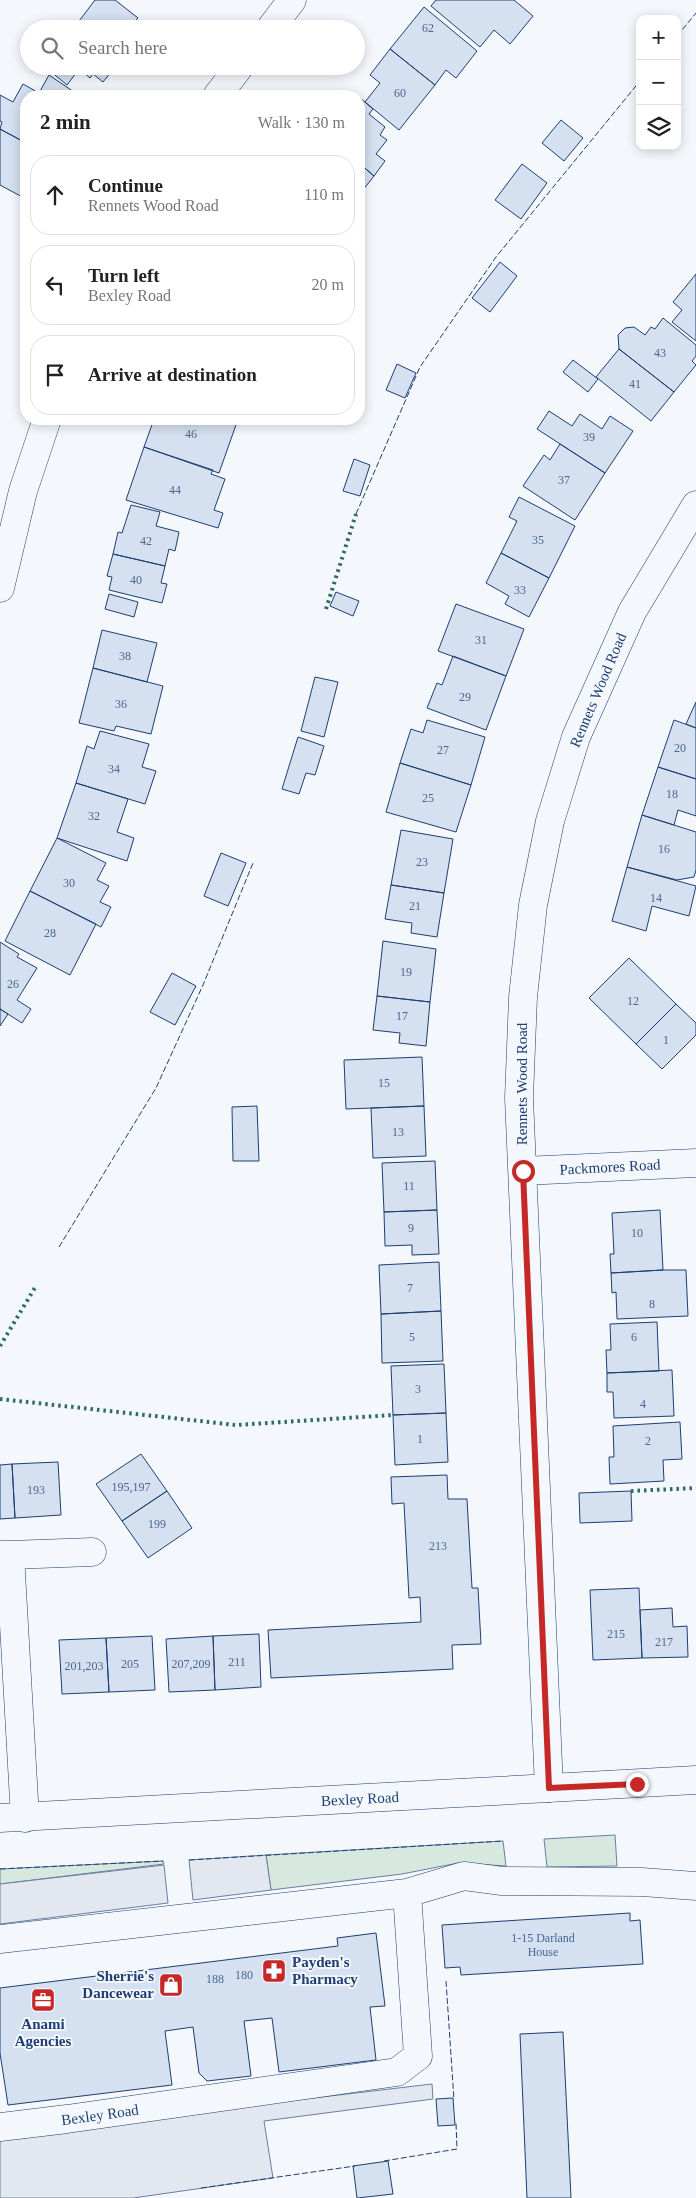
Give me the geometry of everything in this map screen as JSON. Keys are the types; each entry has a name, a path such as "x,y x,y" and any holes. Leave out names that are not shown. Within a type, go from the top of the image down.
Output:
{"street":[{"path":"277,20 292,0"},
{"path":"222,90 233,75"},
{"path":"0,588 23,490 45,425"},
{"name":"Rennets Wood Road","path":"549,1788 519,1098 523,997 533,905 550,821 576,737 632,612 696,505"},
{"name":"Packmores Road","path":"523,1171 696,1163"},
{"name":"Bexley Road","path":"92,1552 5,1555 12,1818 696,1780"},
{"path":"0,1939 407,1893 464,1876 502,1881 642,1882 696,1886"},
{"name":"Bexley Road","path":"0,2127 67,2120 397,2072 418,2056 407,1893"}],"shaded area":[{"path":"615,1835 617,1866 547,1867 544,1839"},
{"path":"503,1841 506,1866 458,1863 402,1874 271,1890 266,1855"},
{"path":"266,1855 271,1890 193,1900 189,1860"},
{"path":"163,1861 164,1864 0,1884 0,1869"},
{"path":"164,1865 168,1903 0,1924 0,1884"},
{"path":"432,2084 433,2099 264,2121 273,2178 133,2198 0,2198 0,2135"}],"building":[{"path":"95,0 115,0 138,18 136,20 80,20"},
{"path":"436,0 514,0 533,16 510,44 494,30 480,47 431,6"},
{"path":"424,7 477,51 456,78 446,70 435,85 390,49"},
{"path":"390,49 435,85 399,130 365,102 380,83 370,75"},
{"path":"49,75 71,90 41,90"},
{"path":"55,75 74,75 67,85"},
{"path":"94,75 109,75 103,82"},
{"path":"23,84 34,90 20,90 20,140 0,129 2,122 0,121 0,95 13,102"},
{"path":"365,102 373,109 369,114 385,127 380,135 387,140 376,154 385,161 374,176 365,168"},
{"path":"561,120 583,138 564,161 542,143"},
{"path":"0,129 20,140 20,196 0,185"},
{"path":"522,164 547,183 521,219 495,200"},
{"path":"365,168 374,176 365,187"},
{"path":"500,262 517,276 490,312 472,298"},
{"path":"696,274 696,341 672,322 682,310 673,302"},
{"path":"663,318 696,345 696,356 692,361 696,365 674,392 619,349 618,335 625,328 634,327 645,335 651,327 655,329"},
{"path":"619,349 674,392 651,421 596,377"},
{"path":"573,360 598,379 588,392 563,372"},
{"path":"397,364 416,373 405,398 386,390"},
{"path":"549,411 572,426 580,414 602,429 610,416 633,431 605,473 537,429"},
{"path":"152,425 236,425 219,473 144,447"},
{"path":"560,444 605,473 575,520 523,486 544,455 550,460"},
{"path":"144,447 213,470 211,474 225,479 214,510 223,513 218,528 126,500"},
{"path":"354,459 370,465 360,496 343,491"},
{"path":"519,497 575,526 549,578 501,553 517,521 509,517"},
{"path":"131,505 160,512 156,526 179,532 175,551 169,549 165,566 113,554 118,532 122,533"},
{"path":"501,553 549,578 529,617 505,604 509,596 486,583"},
{"path":"113,554 165,566 161,583 167,584 162,603 109,590 112,577 107,576"},
{"path":"336,592 359,601 353,616 330,606"},
{"path":"109,594 138,602 134,617 105,609"},
{"path":"456,604 524,629 506,676 438,651"},
{"path":"102,630 157,643 147,682 93,668"},
{"path":"453,656 506,676 486,730 427,708 437,683 442,685"},
{"path":"93,668 163,686 151,734 116,726 114,731 79,723"},
{"path":"315,677 338,682 324,737 301,731"},
{"path":"696,702 696,728 686,724"},
{"path":"427,720 485,737 471,785 400,763 411,729 423,733"},
{"path":"674,720 696,728 696,779 658,767"},
{"path":"100,731 149,744 142,767 156,771 145,804 76,783 87,746 94,749"},
{"path":"298,737 324,746 315,775 306,773 299,794 282,789"},
{"path":"400,763 471,785 456,832 386,812"},
{"path":"658,767 696,779 696,816 678,810 674,825 642,815"},
{"path":"76,783 128,799 117,832 134,838 127,861 57,838"},
{"path":"642,815 696,832 696,870 694,877 677,880 627,867"},
{"path":"401,830 453,839 444,893 391,885"},
{"path":"57,838 106,863 97,880 109,886 100,902 111,907 101,927 30,891"},
{"path":"221,853 246,863 228,906 204,896"},
{"path":"627,867 696,886 689,916 652,906 646,931 612,921"},
{"path":"391,885 444,893 437,937 411,933 412,923 385,919"},
{"path":"30,891 96,924 70,975 5,941"},
{"path":"383,941 436,949 430,1002 377,996"},
{"path":"0,942 19,954 17,957 37,968 17,1000 31,1009 22,1023 0,1009"},
{"path":"629,958 676,1004 636,1044 589,998"},
{"path":"172,973 196,986 175,1025 150,1012"},
{"path":"377,996 430,1002 426,1046 399,1043 400,1033 373,1030"},
{"path":"676,1004 696,1023 696,1035 662,1069 636,1044"},
{"path":"0,1009 8,1014 0,1026"},
{"path":"422,1057 424,1106 346,1109 344,1060"},
{"path":"257,1106 259,1161 233,1161 232,1107"},
{"path":"424,1106 426,1156 373,1158 371,1108"},
{"path":"435,1161 437,1210 384,1212 382,1163"},
{"path":"437,1210 439,1254 412,1255 412,1245 385,1246 384,1212"},
{"path":"660,1210 663,1270 611,1273 610,1254 614,1254 612,1213"},
{"path":"439,1262 441,1311 381,1314 379,1265"},
{"path":"686,1270 688,1316 617,1319 616,1292 612,1293 611,1273"},
{"path":"441,1311 443,1361 382,1363 381,1314"},
{"path":"657,1322 659,1371 607,1373 606,1350 611,1350 610,1324"},
{"path":"444,1364 446,1413 393,1415 391,1366"},
{"path":"672,1370 674,1416 614,1418 613,1392 607,1392 607,1373"},
{"path":"446,1413 448,1462 395,1465 393,1415"},
{"path":"680,1422 682,1459 663,1460 664,1481 610,1484 609,1457 614,1457 613,1426"},
{"path":"141,1454 167,1491 122,1521 96,1484"},
{"path":"58,1462 61,1515 15,1518 12,1464"},
{"path":"12,1464 15,1518 0,1519 0,1465"},
{"path":"447,1475 448,1499 467,1499 472,1588 478,1588 481,1644 452,1645 453,1669 271,1678 268,1630 421,1622 420,1597 409,1598 404,1503 392,1504 391,1477"},
{"path":"167,1491 192,1528 148,1558 122,1521"},
{"path":"631,1491 632,1521 580,1523 579,1493"},
{"path":"639,1588 642,1658 593,1660 590,1590"},
{"path":"672,1608 673,1627 687,1626 688,1657 642,1658 640,1610"},
{"path":"259,1634 261,1687 215,1690 213,1636"},
{"path":"152,1636 155,1690 109,1692 106,1638"},
{"path":"213,1636 215,1690 169,1692 166,1639"},
{"path":"106,1638 109,1692 62,1694 59,1640"},
{"path":"630,1913 630,1921 640,1920 643,1964 461,1975 460,1967 445,1968 442,1925"},
{"path":"376,1933 385,2006 370,2007 376,2060 279,2072 272,2018 244,2021 251,2076 207,2081 199,2073 193,2027 165,2031 172,2085 8,2105 0,2053 0,1988 338,1946 337,1938"},
{"path":"563,2032 571,2198 527,2198 520,2034"},
{"path":"453,2098 455,2125 438,2126 436,2099"},
{"path":"388,2161 393,2194 357,2198 353,2166"}],"hedge":[{"path":"326,609 356,514"},
{"path":"0,1346 36,1286"},
{"path":"0,1399 236,1425 393,1415"},
{"path":"631,1491 696,1488"}],"fence":[{"path":"681,31 696,13"},
{"path":"356,514 420,367 496,257 636,86"},
{"path":"59,1247 156,1088 203,985 253,863"},
{"path":"189,1860 503,1841"},
{"path":"0,1869 163,1861"},
{"path":"446,1981 454,2100"},
{"path":"384,2161 457,2149 456,2123"},
{"path":"201,2188 355,2166"}],"place":[{"name":"Payden's Pharmacy","path":"274,1971"},
{"name":"Sherrie's Dancewear","path":"171,1985"},
{"name":"Anami Agencies","path":"43,2000"}],"route":[{"path":"523,1171 549,1788 637,1784"}]}
